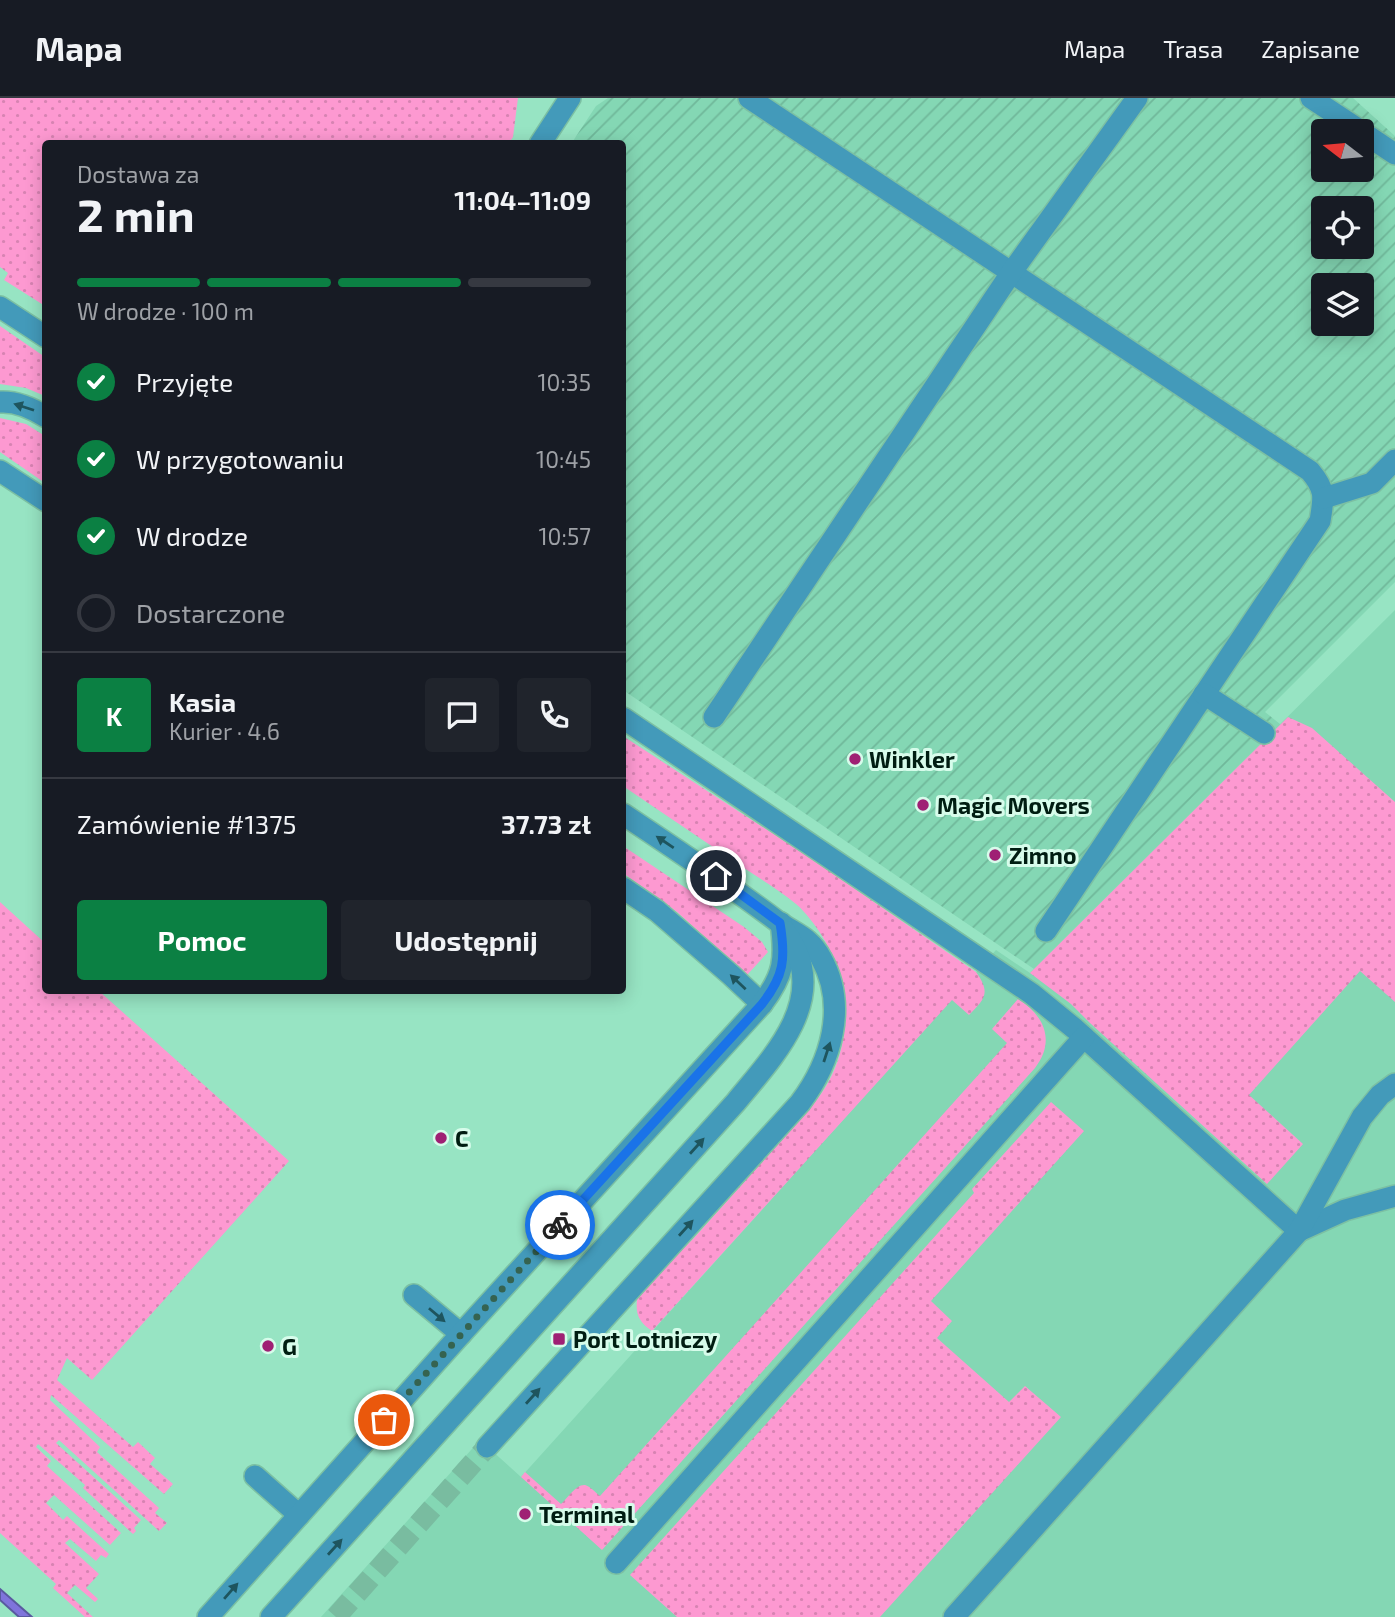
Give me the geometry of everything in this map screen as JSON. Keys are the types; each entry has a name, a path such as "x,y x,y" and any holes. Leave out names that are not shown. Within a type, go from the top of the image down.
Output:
{"lane":[{"path":"543,140 570,98"},
{"path":"749,98 1310,471 1320,483 1324,498 1320,521 1046,931"},
{"path":"713,717 1011,273 1137,98"},
{"path":"1311,98 1343,119"},
{"path":"1374,140 1395,154"},
{"path":"0,307 42,334"},
{"path":"0,402 28,407 42,415"},
{"path":"1324,498 1372,483 1395,460"},
{"path":"0,471 42,498"},
{"path":"1204,694 1264,733"},
{"path":"626,720 1032,994 1084,1037 1299,1231"},
{"path":"487,1447 800,1103 826,1059 834,1029 835,1006 831,982 821,957 807,938 780,923 626,816"},
{"path":"626,890 657,911 762,1004"},
{"path":"208,1617 762,1004 774,988 782,969 784,946 780,923"},
{"path":"271,1617 736,1102 778,1050 796,1020 802,999 802,973 797,951 780,923"},
{"path":"616,1563 1084,1037"},
{"path":"954,1617 1299,1231 1362,1117 1380,1094 1395,1084"},
{"path":"1299,1231 1345,1210 1395,1196"},
{"path":"414,1295 461,1334"},
{"path":"255,1476 299,1515"}],"shaded area":[{"path":"0,98 518,98 511,140 42,140 42,304 4,280 8,273 0,267"},
{"path":"608,98 1353,98 1395,136 1395,582 1265,712 1280,724 1034,969 626,692 626,140 574,140 596,106"},
{"path":"0,326 42,355 42,395 26,388 0,384"},
{"path":"0,418 26,424 42,434 42,481 0,452"},
{"path":"1395,610 1395,1617 321,1617 480,1440 521,1477 996,950 1030,973"},
{"path":"1288,717 1312,728 1395,802 1395,1002 1360,971 1249,1095 1303,1144 1267,1184 1071,1004 1030,973"},
{"path":"626,738 804,854 976,972 981,979 984,995 969,1015 952,1000 652,1331 638,1315 638,1293 693,1239 808,1111 830,1080 839,1055 845,1015 839,974 822,936 798,906 626,788"},
{"path":"626,848 744,927 762,942 768,952 747,975 677,912 626,875"},
{"path":"0,902 42,940 42,994 102,994 289,1161 92,1380 67,1358 57,1380 133,1447 138,1442 155,1458 150,1464 173,1484 164,1494 51,1395 50,1400 100,1447 97,1452 159,1508 155,1513 167,1523 159,1531 59,1440 56,1443 141,1520 134,1528 136,1531 133,1534 83,1488 85,1485 38,1444 36,1447 51,1461 47,1466 121,1533 110,1545 54,1495 46,1503 63,1520 67,1516 109,1554 106,1558 101,1555 96,1561 70,1539 65,1543 99,1574 86,1588 98,1599 95,1602 75,1585 67,1593 93,1617 85,1617 53,1588 56,1584 0,1533"},
{"path":"1018,999 1035,1013 1044,1029 1045,1048 1035,1068 602,1550 521,1477 525,1472 561,1504 582,1485 600,1496 1007,1043 992,1029"},
{"path":"1051,1102 1084,1131 931,1301 952,1321 937,1338 1009,1402 1025,1386 1061,1417 880,1617 677,1617 630,1575 974,1193 972,1189"},
{"path":"0,1589 32,1617 19,1617 0,1600"}],"tunnel":[{"path":"336,1617 487,1447"}],"way so far":[{"path":"384,1420 560,1225"}],"place":[{"name":"Winkler","path":"855,759"},
{"name":"Magic Movers","path":"923,805"},
{"name":"Zimno","path":"995,855"},
{"name":"C","path":"441,1138"},
{"name":"Port Lotniczy","path":"559,1339"},
{"name":"G","path":"268,1346"},
{"name":"Terminal","path":"525,1514"}],"route":[{"path":"560,1225 774,988 782,969 784,946 780,923 716,876"}]}
